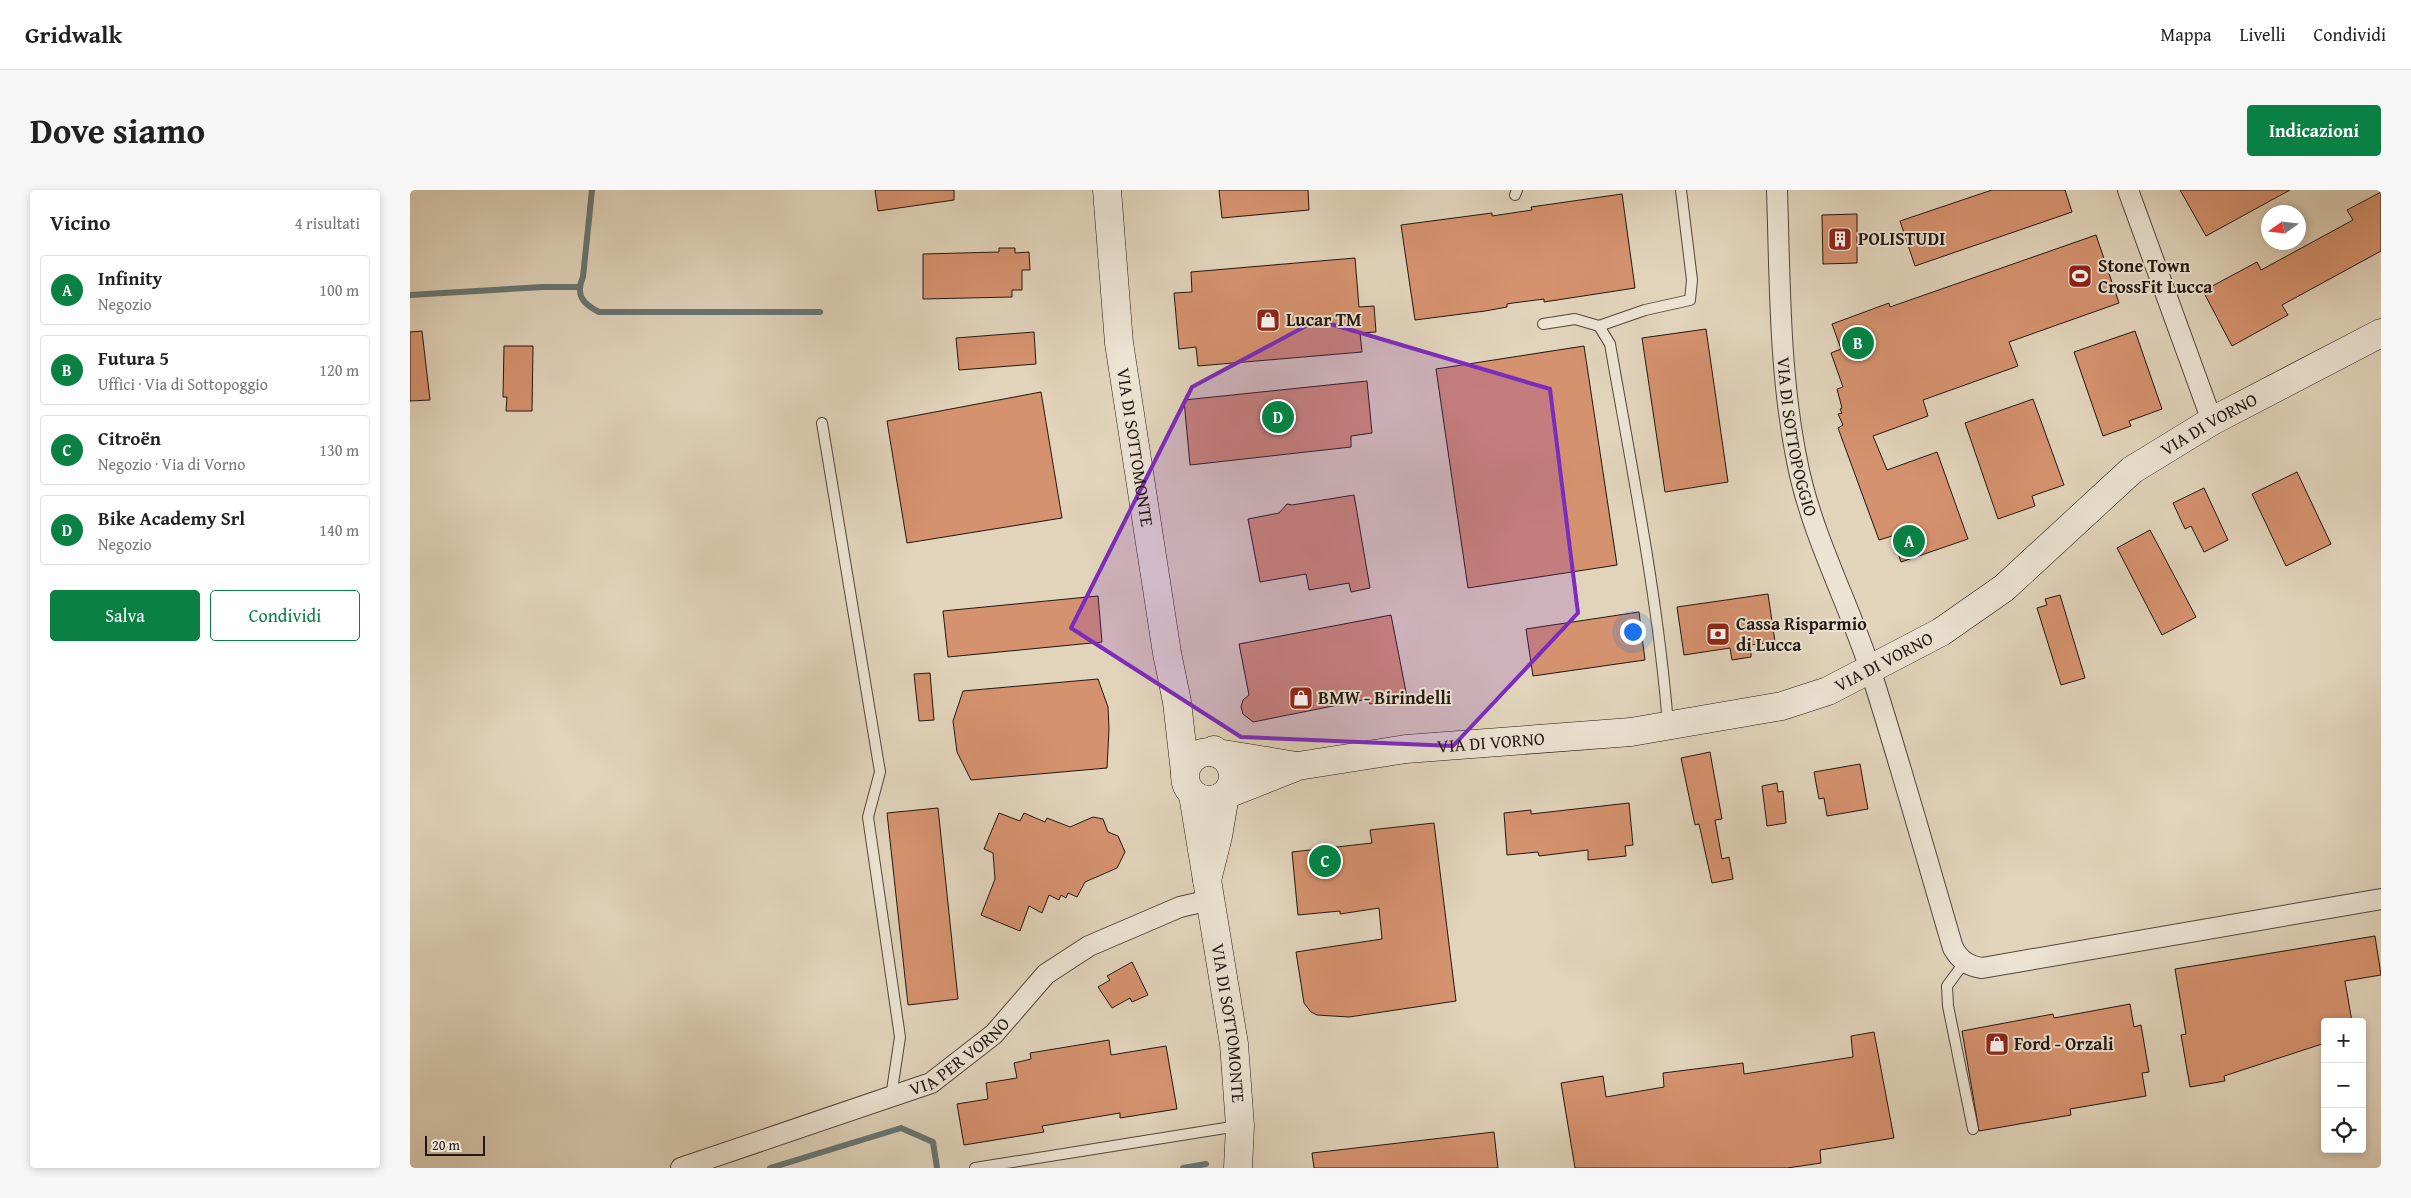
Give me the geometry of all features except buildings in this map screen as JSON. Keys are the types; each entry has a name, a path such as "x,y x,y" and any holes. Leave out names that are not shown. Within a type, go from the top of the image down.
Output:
{"street":[{"name":"VIA DI SOTTOMONTE","path":"1107,190 1118,343 1167,653 1177,702 1189,784 1209,890 1234,1044 1240,1126 1238,1168"},
{"name":"VIA DI SOTTOPOGGIO","path":"1777,190 1783,364 1788,414 1797,462 1809,510 1870,671 1953,948 1964,962"},
{"path":"2128,190 2212,421"},
{"name":"VIA DI VORNO","path":"1225,795 1298,766 1406,749 1631,732 1782,706 1828,691 1870,671 1941,632 2004,588 2132,470 2212,421 2381,333"},
{"name":"VIA DI SOTTOMONTE","path":"1177,702 1196,731 1230,764 1233,772 1233,781 1225,795 1209,890"},
{"path":"1217,753 1209,752 1193,757 1189,784 1209,801 1225,795"},
{"name":"VIA DI VORNO","path":"1217,753 1298,766"},
{"name":"VIA PER VORNO","path":"681,1168 931,1083 994,1034 1046,974 1088,946 1180,907 1209,890"},
{"path":"1964,962 1982,968 2381,899"}],"lane":[{"path":"1543,324 1575,320 1599,326 1645,310 1690,300 1692,280 1681,190"},
{"path":"1599,326 1610,344 1649,572 1665,685 1668,726"},
{"path":"822,423 880,772 868,817 900,1037 891,1097"},
{"path":"1964,962 1947,986 1948,1006 1973,1129"},
{"path":"975,1168 1240,1126"}],"highlighted area":[{"path":"1317,320 1550,389 1578,613 1453,746 1241,737 1071,628 1192,387"}],"waterway":[{"path":"592,190 580,294 589,306 599,312 820,312"},
{"path":"410,295 543,287 578,287"},
{"path":"770,1168 901,1128 933,1142 937,1168"},
{"path":"1183,1168 1206,1164"}],"place":[{"name":"POLISTUDI","path":"1840,239"},
{"name":"Stone Town CrossFit Lucca","path":"2080,276"},
{"name":"Lucar TM","path":"1268,320"},
{"name":"Futura 5","path":"1858,343"},
{"name":"Bike Academy Srl","path":"1278,417"},
{"name":"Infinity","path":"1909,541"},
{"name":"Cassa Risparmio di Lucca","path":"1718,634"},
{"name":"BMW - Birindelli","path":"1301,698"},
{"name":"Citroën","path":"1325,861"},
{"name":"Ford - Orzali","path":"1997,1044"}]}
